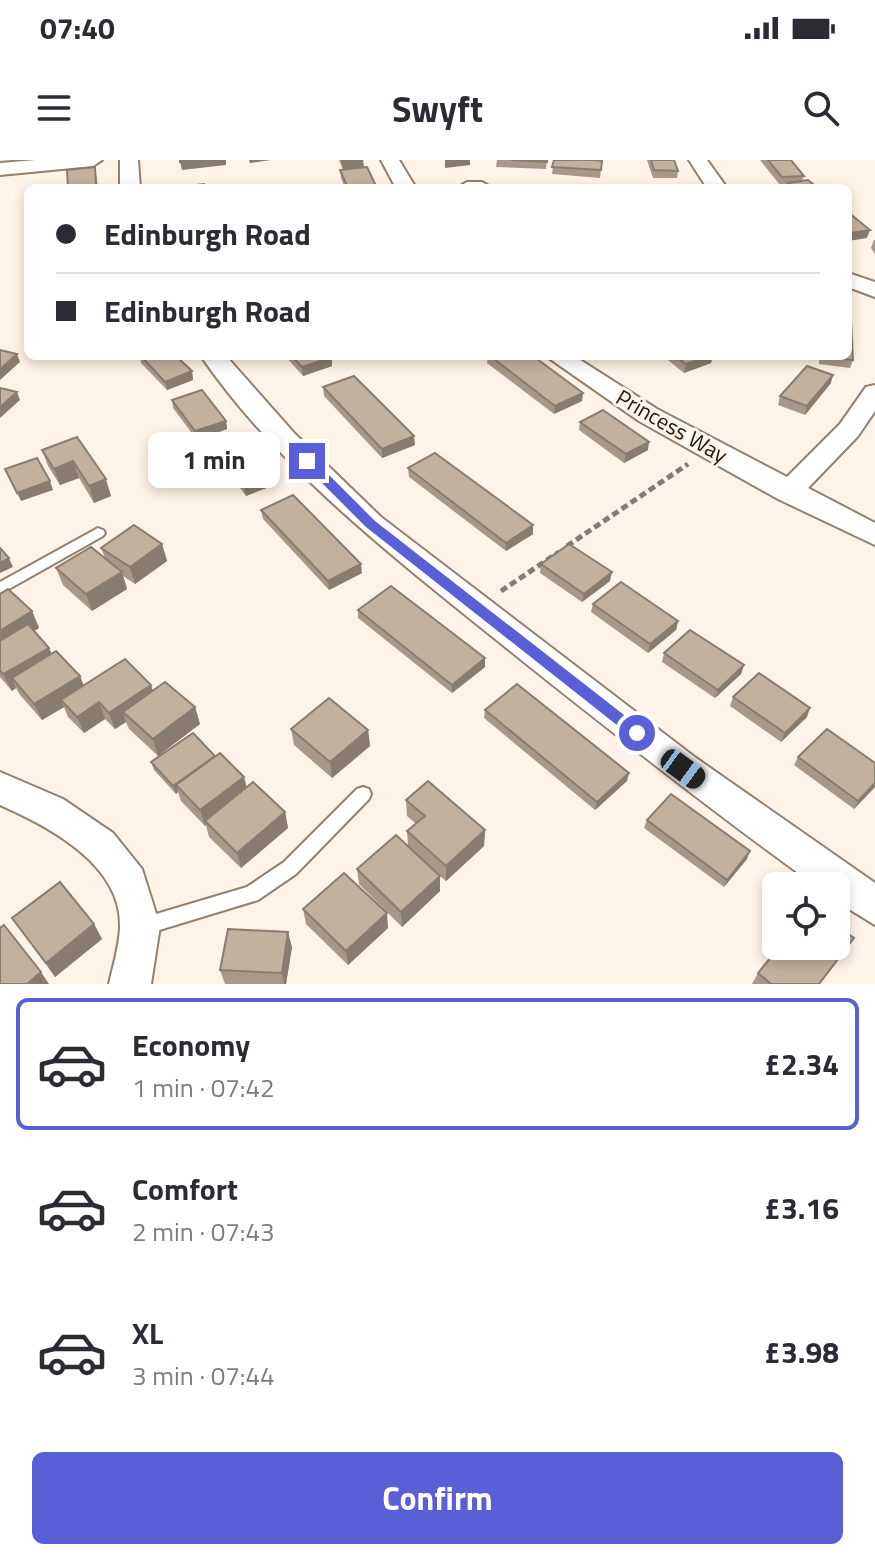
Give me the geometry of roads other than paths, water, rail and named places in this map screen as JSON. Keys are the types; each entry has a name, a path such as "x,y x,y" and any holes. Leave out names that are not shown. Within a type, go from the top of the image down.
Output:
{"street":[{"path":"0,169 93,160"},
{"path":"129,160 130,184"},
{"path":"390,160 404,184"},
{"path":"698,160 714,184"},
{"path":"852,281 875,290"},
{"path":"216,360 286,440 371,524 683,769 875,906"},
{"name":"Princess Way","path":"564,360 648,415 788,492 875,535"},
{"path":"788,492 849,430 875,392"},
{"path":"0,788 50,810 100,845 128,882 140,926 130,984"}],"lane":[{"path":"0,589 98,533"},
{"path":"140,926 252,894 290,868 363,794"}]}
